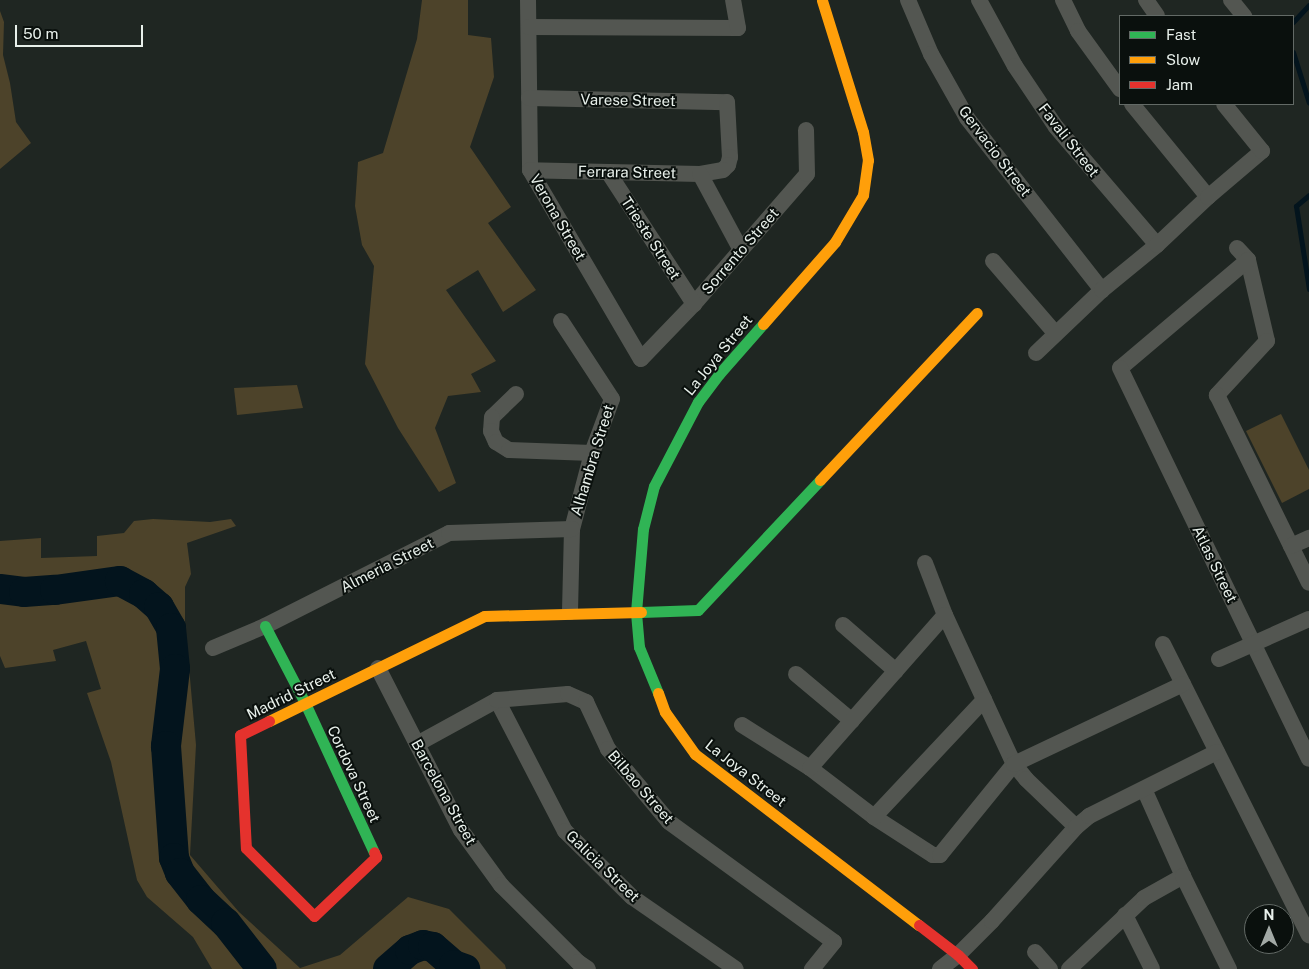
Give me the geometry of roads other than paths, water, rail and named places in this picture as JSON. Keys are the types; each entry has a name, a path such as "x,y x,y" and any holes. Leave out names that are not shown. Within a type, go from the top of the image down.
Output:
{"street":[{"name":"Verona Street","path":"528,0 530,170 641,359"},
{"path":"529,27 738,28 733,0"},
{"name":"La Joya Street","path":"822,0 863,132 868,160 863,195 835,242 719,374 685,423 654,486 643,529 636,612 639,647 664,712 695,754 958,955 972,969"},
{"name":"Gervacio Street","path":"908,0 931,54 967,118 1102,290"},
{"name":"Favali Street","path":"979,0 1015,66 1056,127 1157,245"},
{"path":"1063,0 1078,31 1119,88"},
{"path":"1146,0 1156,15"},
{"path":"1230,0 1243,15"},
{"name":"Varese Street","path":"529,98 726,102 730,156 728,165 723,170"},
{"path":"1133,105 1208,197"},
{"path":"1036,353 1102,290 1157,245 1208,197 1262,151 1225,105"},
{"name":"Sorrento Street","path":"641,359 694,304 807,174 806,130"},
{"name":"Ferrara Street","path":"530,170 700,174 723,170"},
{"name":"Trieste Street","path":"608,172 694,304"},
{"path":"700,174 741,250"},
{"name":"Atlas Street","path":"1291,546 1217,395 1267,341 1243,254 1120,368 1309,759"},
{"path":"993,262 1056,334"},
{"name":"Madrid Street","path":"376,857 314,916 246,848 240,735 484,616 570,612 698,610 978,313"},
{"name":"Alhambra Street","path":"561,321 612,399 592,453 572,529 570,612"},
{"path":"516,394 492,416 491,431 496,442 509,450 592,453"},
{"name":"Almeria Street","path":"213,648 265,626 449,533 572,529"},
{"path":"1309,538 1291,546 1309,583"},
{"path":"925,563 945,616 1014,764 1026,779 1076,826"},
{"path":"810,768 945,616"},
{"path":"1219,659 1309,619"},
{"path":"843,625 896,671"},
{"name":"Cordova Street","path":"265,626 306,703 376,857"},
{"path":"1163,644 1309,936"},
{"name":"Barcelona Street","path":"378,668 461,830 501,885 581,967"},
{"path":"796,674 852,721"},
{"path":"742,725 810,768 874,817 933,855 940,855 1014,764 1183,684"},
{"name":"Bilbao Street","path":"417,744 498,700 568,694 586,702 608,749 669,822 834,942 812,969"},
{"name":"Galicia Street","path":"498,700 565,831 632,897 736,969"},
{"path":"874,817 984,700"},
{"path":"940,969 958,955 992,921 1076,826 1089,816 1217,752"},
{"path":"1144,789 1229,969"},
{"path":"1069,969 1144,898 1184,876"},
{"path":"1125,915 1152,969"},
{"path":"1035,952 1050,969"}],"waterway":[{"path":"1294,21 1309,5"},
{"path":"1294,55 1309,103"},
{"path":"1309,195 1296,206 1309,289"},
{"path":"0,589 24,592 55,590 120,581 144,594 159,607 171,628 175,669 166,746 174,858 180,873 201,900 226,923 262,969"},
{"path":"388,969 410,950 423,945 433,947 454,965 465,969"}]}
